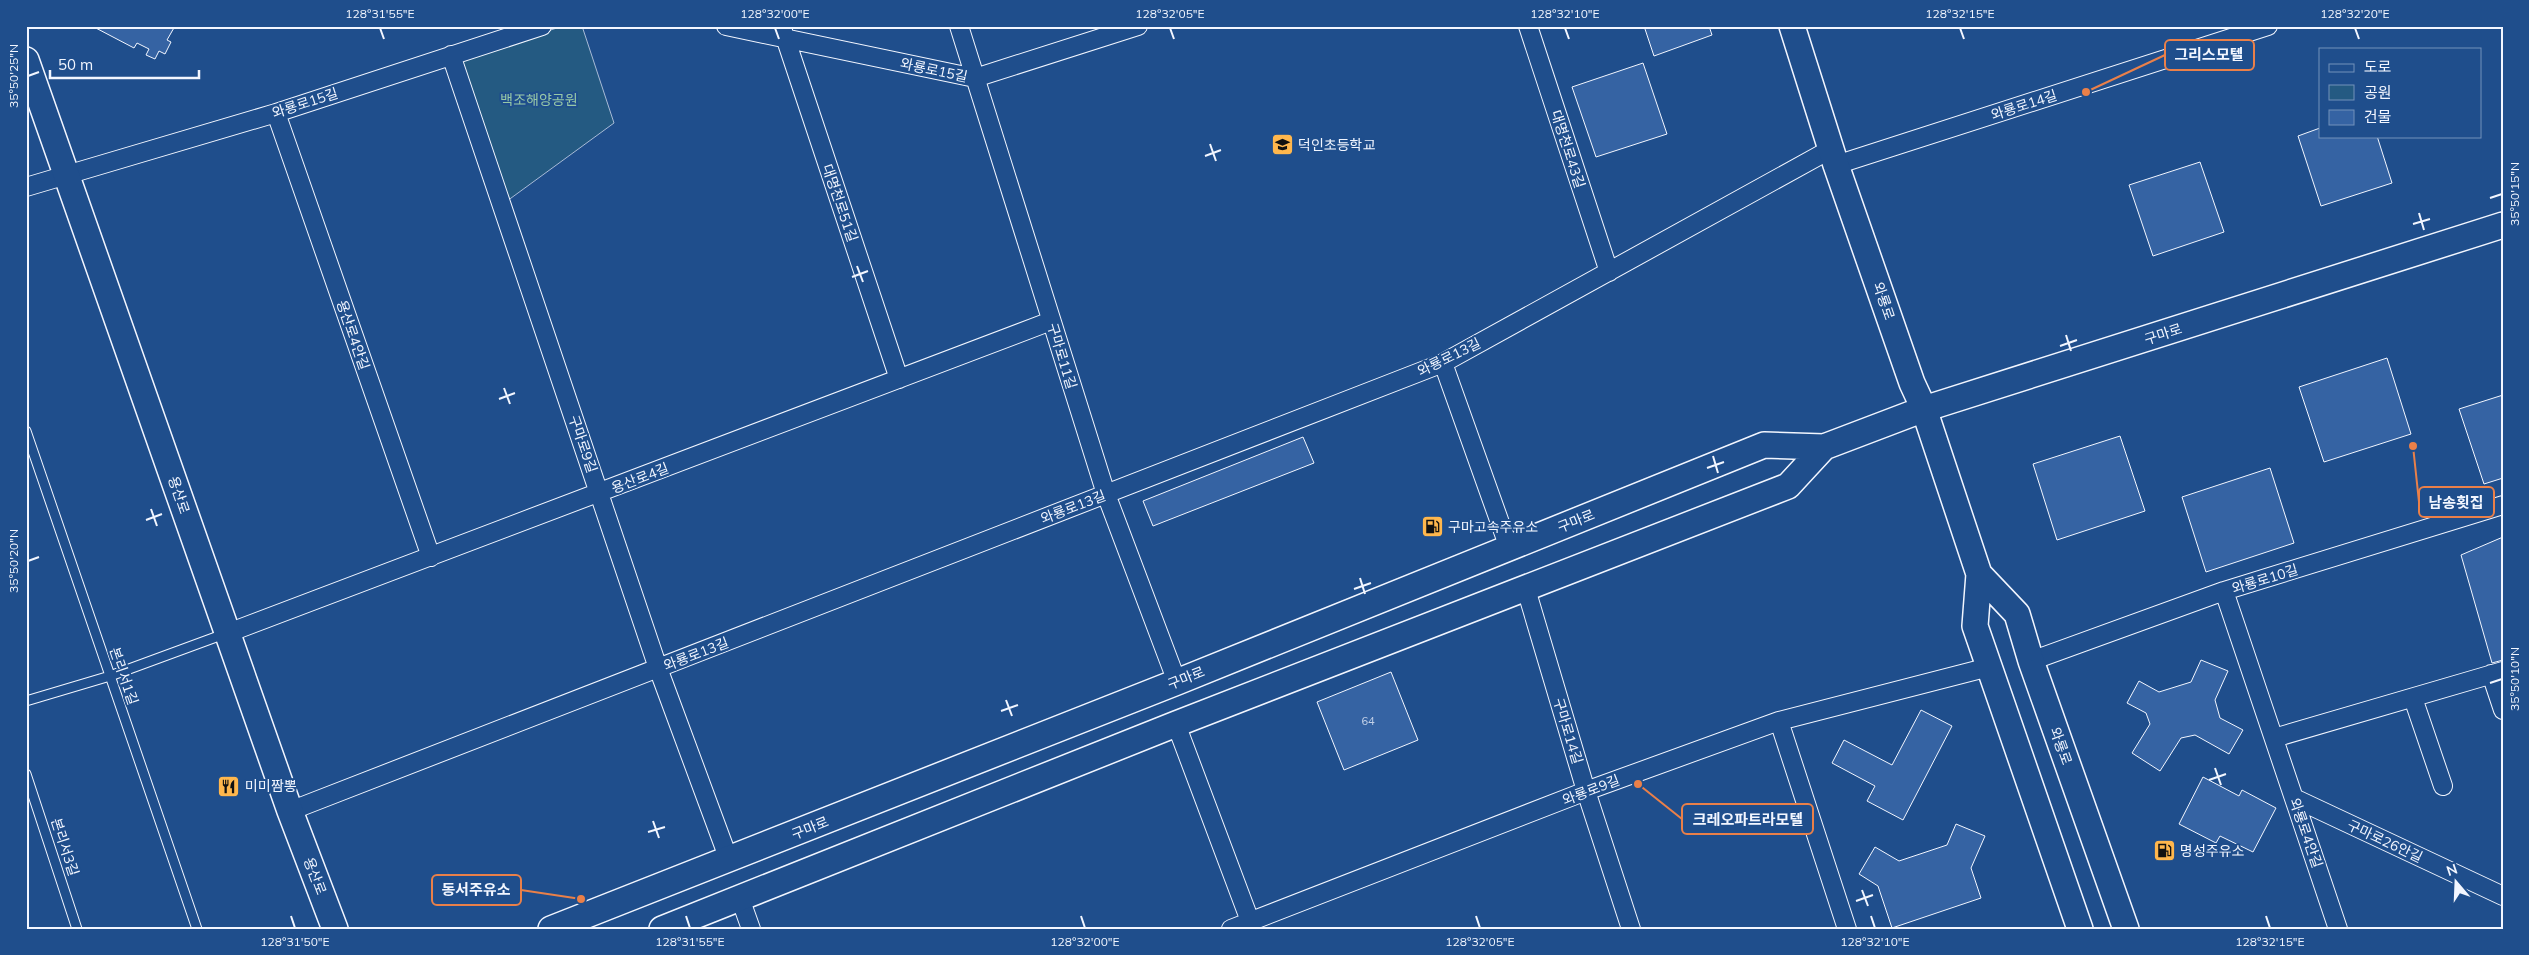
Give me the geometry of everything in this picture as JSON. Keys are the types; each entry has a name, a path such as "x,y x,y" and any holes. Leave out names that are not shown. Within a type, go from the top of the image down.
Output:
{"main road":[{"name":"와룡로","path":"1792,26 1834,157 1912,383 1924,409 1979,574 1975,626 2080,929"},
{"name":"용산로","path":"26,60 290,811 335,929"},
{"name":"구마로","path":"551,929 1177,682 1764,445 1824,447 1924,409 2503,226"},
{"name":"구마로","path":"662,929 1176,724 1788,486 1824,447"},
{"name":"와룡로","path":"1979,574 2017,614 2030,661 2126,929"}],"street":[{"name":"와룡로15길","path":"26,187 276,113 542,26"},
{"name":"와룡로15길","path":"726,26 784,33 975,78 1138,26"},
{"name":"구마로11길","path":"959,26 1106,494 1177,682"},
{"name":"대명천로43길","path":"1528,26 1609,272"},
{"name":"와룡로14길","path":"1834,157 2268,26"},
{"name":"대명천로51길","path":"784,33 899,379"},
{"name":"구마로9길","path":"451,55 658,668 729,860"},
{"name":"용산로4안길","path":"276,113 431,557"},
{"name":"와룡로13길","path":"290,811 1443,363 1609,272 1834,157"},
{"name":"용산로4길","path":"228,633 1051,321"},
{"path":"1443,363 1509,548"},
{"name":"와룡로10길","path":"2030,661 2224,591 2503,505"},
{"name":"구마로14길","path":"1526,589 1586,791 1632,929"},
{"name":"와룡로4안길","path":"2224,591 2338,929"},
{"name":"와룡로9길","path":"1231,929 1252,925 1586,791 1779,721 1989,667"},
{"path":"2274,738 2497,672 2503,710"},
{"path":"2413,698 2443,786"},
{"path":"1779,721 1847,929"},
{"path":"1176,724 1252,925"},
{"name":"구마로26안길","path":"2294,798 2503,896"},
{"path":"740,898 751,929"}],"lane":[{"name":"본리서1길","path":"26,431 197,929"},
{"path":"26,701 110,676 228,633"},
{"name":"본리서3길","path":"26,774 77,929"}],"green space":[{"name":"백조해양공원","path":"563,26 582,26 614,123 507,201 458,60"}],"building":[{"path":"92,26 175,26 167,40 171,42 165,54 159,51 155,59 146,55 149,49 137,43 134,48"},
{"path":"1644,26 1709,26 1712,35 1654,56"},
{"path":"1643,63 1667,134 1596,157 1572,87"},
{"path":"2319,128 2319,138 2378,138 2392,183 2321,206 2298,136"},
{"path":"2200,162 2224,232 2153,256 2129,185"},
{"path":"2387,358 2411,434 2324,462 2299,387"},
{"path":"2503,395 2503,478 2484,484 2459,409"},
{"path":"2120,436 2145,511 2057,540 2033,464"},
{"path":"1303,437 1314,463 1153,526 1143,501"},
{"path":"2270,468 2294,543 2206,572 2182,497"},
{"path":"2503,537 2503,660 2492,663 2461,555"},
{"path":"2201,660 2228,671 2215,700 2220,718 2243,730 2229,754 2195,735 2181,738 2160,771 2132,753 2150,724 2146,713 2127,703 2139,681 2159,692 2191,682"},
{"path":"1391,672 1418,740 1344,770 1317,702"},
{"path":"1921,710 1952,726 1903,820 1867,801 1875,786 1832,763 1844,740 1892,765"},
{"path":"2203,777 2239,796 2242,790 2276,808 2253,852 2220,836 2216,843 2179,824"},
{"path":"1956,824 1985,836 1971,868 1981,898 1892,928 1878,886 1859,874 1875,847 1899,861 1947,845"}],"place":[{"name":"그리스모텔","path":"2086,92"},
{"name":"덕인초등학교","path":"1282,145"},
{"name":"남송횟집","path":"2413,446"},
{"name":"구마고속주유소","path":"1432,527"},
{"name":"크레오파트라모텔","path":"1638,784"},
{"name":"미미짬뽕","path":"229,786"},
{"name":"명성주유소","path":"2164,851"},
{"name":"동서주유소","path":"581,899"}]}
